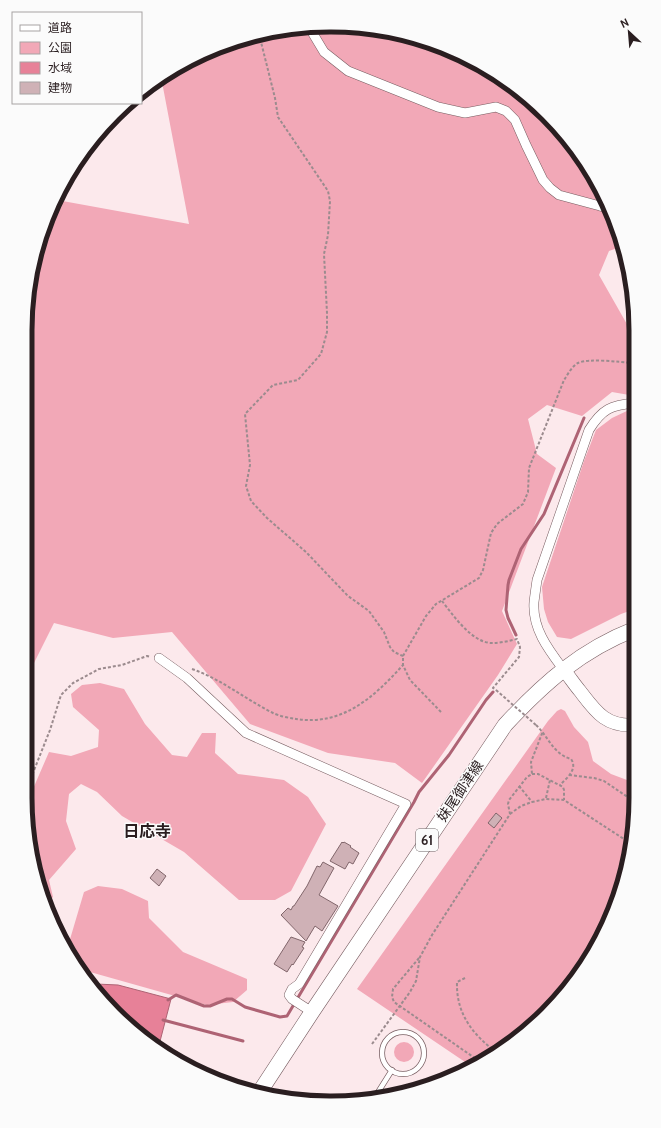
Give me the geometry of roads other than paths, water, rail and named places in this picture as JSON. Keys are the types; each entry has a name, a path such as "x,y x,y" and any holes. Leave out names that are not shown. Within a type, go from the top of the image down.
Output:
{"main road":[{"name":"妹尾御津線","path":"262,1088 505,725 522,706 563,669 584,654 629,632"},
{"path":"563,669 597,712 613,723 629,725"}],"street":[{"path":"313,33 324,52 348,70 438,107 465,113 496,107 506,111 515,120 542,180 550,188 559,195 602,206"},
{"path":"563,669 550,652 541,636 536,619 534,603 538,580 589,430 595,420 607,409 629,404"},
{"path":"159,658 187,678 246,733 406,804 299,984 292,989 289,995 295,1001 312,1012"}],"lane":[{"path":"399,1032 407,1032 419,1038 422,1044 424,1057 417,1068 411,1072 405,1073 392,1070 383,1060 382,1052 387,1039 393,1034 399,1032"},
{"path":"378,1092 392,1070"}],"water":[{"path":"98,984 118,985 171,999 160,1042 119,1009"}],"waterway":[{"path":"516,635 506,610 509,580 521,549 544,514 584,418"},
{"path":"168,1000 176,995 204,1006 210,1006 227,999 232,999 245,1007 280,1017 287,1016 419,792 449,755 493,692"},
{"path":"163,1020 243,1041"}],"district":[{"name":"日応寺","path":"147,831"}]}
